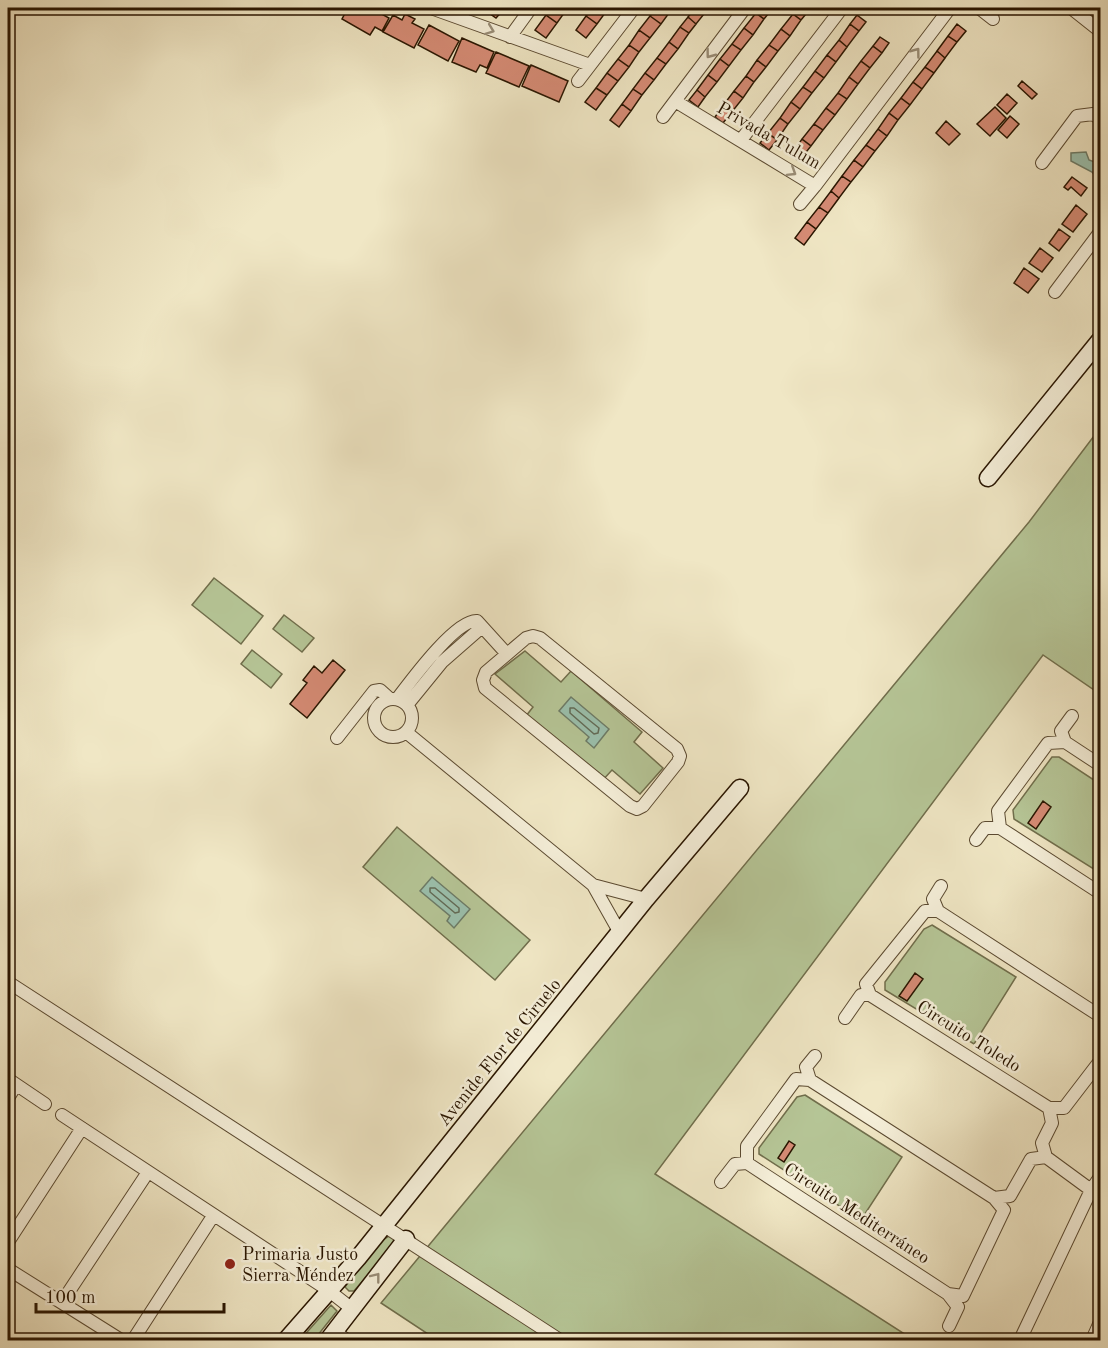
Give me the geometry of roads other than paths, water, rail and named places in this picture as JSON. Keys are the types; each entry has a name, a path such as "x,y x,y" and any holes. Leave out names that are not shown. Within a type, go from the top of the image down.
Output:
{"main road":[{"path":"988,478 1101,340"},
{"name":"Avenide Flor de Ciruelo","path":"286,1341 646,899 740,788"},
{"path":"337,1338 351,1308 406,1239"}],"street":[{"path":"431,8 590,65"},
{"path":"510,37 531,8"},
{"path":"578,81 634,8"},
{"path":"663,117 745,8"},
{"path":"741,140 842,8"},
{"name":"Privada Tulum","path":"675,101 815,186 950,8"},
{"path":"979,8 993,19"},
{"path":"1071,8 1101,31"},
{"path":"1042,163 1077,116 1093,114 1101,119"},
{"path":"800,204 815,186"},
{"path":"1055,292 1101,232"},
{"path":"337,738 374,691 380,690 398,701 412,722 406,732 390,737 375,727 376,709 398,701 432,654 468,621 477,621 507,654"},
{"path":"526,638 540,638 676,749 680,756 678,762 643,806 637,809 630,806 485,688 483,680 486,672 507,654 526,638"},
{"path":"1065,742 1061,731 1072,716"},
{"path":"406,732 593,885 620,933"},
{"path":"1000,828 998,811 1048,743 1065,742 1101,765"},
{"path":"976,840 985,828 1000,828 1101,893"},
{"path":"593,885 646,899"},
{"path":"938,911 933,899 941,886"},
{"path":"844,1018 861,995 870,995 866,984 925,911 938,911 1101,1016"},
{"path":"8,982 560,1341"},
{"name":"Circuito Toledo","path":"870,995 1049,1108"},
{"path":"810,1080 806,1067 815,1056"},
{"path":"1091,1190 1046,1157 1042,1143 1052,1124 1049,1108 1064,1108 1101,1061"},
{"path":"721,1182 735,1164 747,1163 747,1146 796,1080 810,1080 994,1198 1004,1210 963,1296 948,1294"},
{"path":"8,1098 12,1082 45,1104"},
{"path":"62,1115 328,1290 351,1308"},
{"path":"8,1242 82,1128"},
{"path":"994,1198 1010,1196 1031,1159 1046,1157"},
{"name":"Circuito Mediterráneo","path":"747,1163 948,1294"},
{"path":"62,1302 148,1172"},
{"path":"1020,1341 1091,1190 1101,1177"},
{"path":"132,1341 213,1216"},
{"path":"8,1269 121,1341"},
{"path":"948,1294 958,1307 949,1326"},
{"path":"1092,1341 1101,1322"}],"water":[{"path":"1086,152 1089,160 1100,164 1100,182 1092,172 1071,161 1071,153"},
{"path":"571,697 609,729 594,748 586,741 589,737 559,711"},
{"path":"432,877 470,909 454,928 447,921 450,916 420,891"}],"place":[{"name":"Primaria Justo Sierra Méndez","path":"230,1264"}]}
